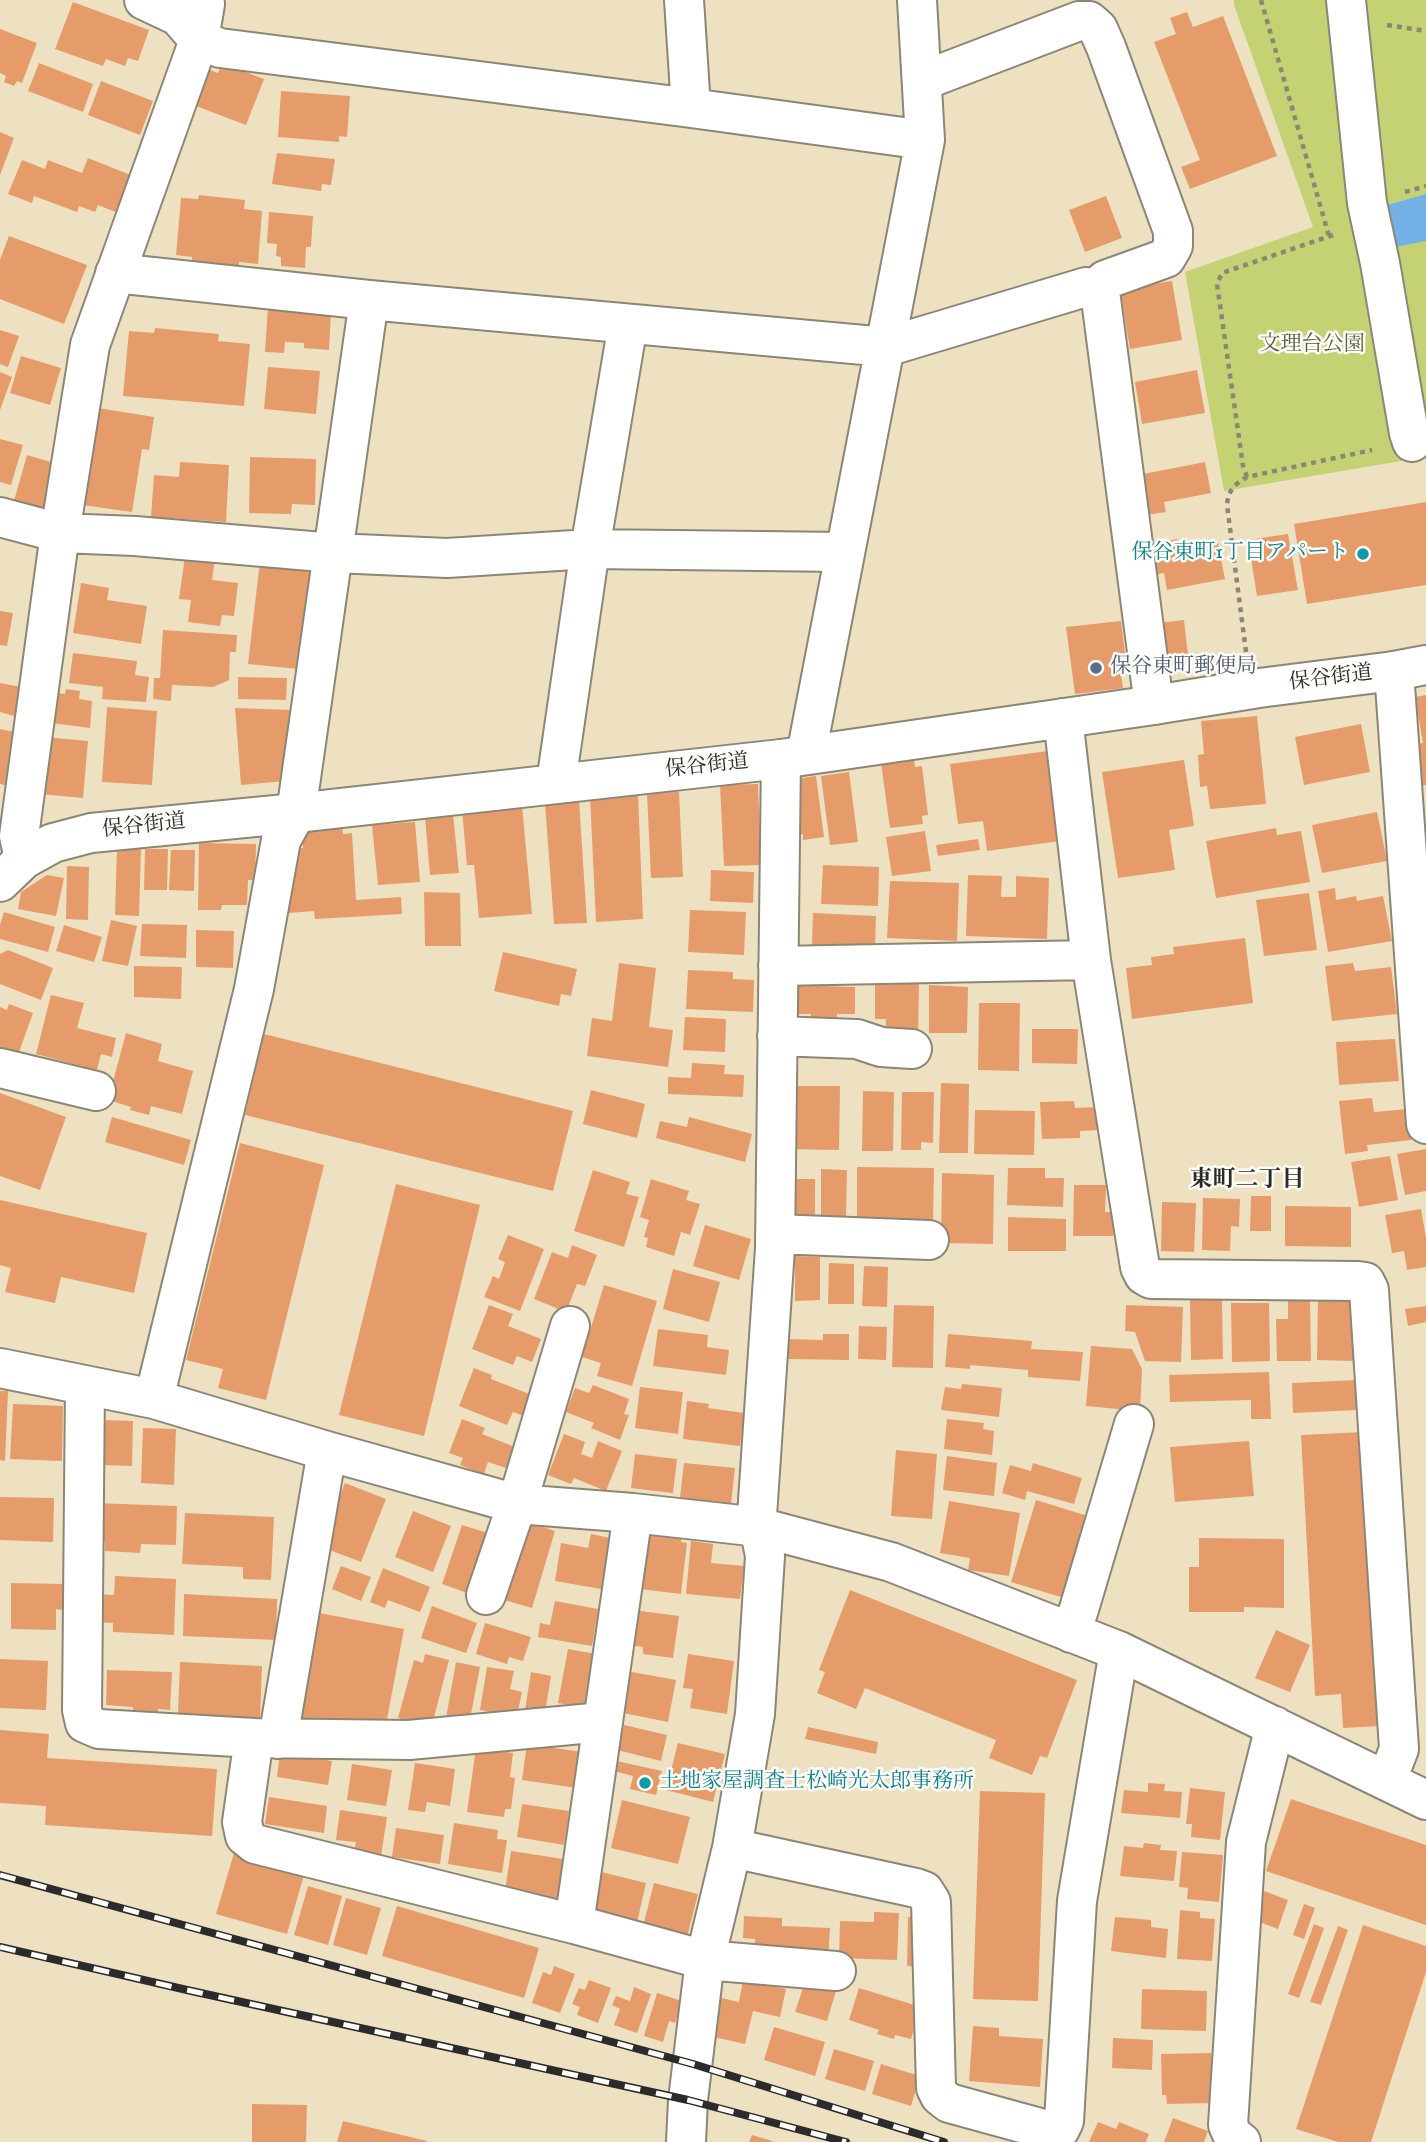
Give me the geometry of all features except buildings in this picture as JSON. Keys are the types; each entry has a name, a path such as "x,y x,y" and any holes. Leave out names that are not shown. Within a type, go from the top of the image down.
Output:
{"street":[{"path":"144,0 178,16 199,40 220,48 925,139"},
{"path":"12,871 90,345 199,40 204,0"},
{"path":"684,0 691,107"},
{"path":"686,2142 688,2099 705,1960 732,1848 755,1714 765,1556 757,1516 775,1234 778,966 794,757 844,552 925,139 917,0"},
{"path":"1346,0 1371,223 1412,442"},
{"path":"922,82 1079,21 1089,21 1098,29 1107,47 1173,231 1173,246 1166,258 1105,280 1097,289"},
{"path":"115,273 369,300 886,347 1086,287 1097,289"},
{"path":"1097,289 1103,313 1154,705"},
{"path":"154,1399 254,989 281,841 296,813 369,300"},
{"path":"556,783 590,550 628,324"},
{"path":"0,517 60,533 135,536 334,553 447,558 590,550 844,552"},
{"path":"1410,668 1426,1124"},
{"name":"保谷街道","path":"12,871 53,843 91,832 296,813 794,757 1410,668"},
{"path":"1063,718 1091,960 1140,1268 1144,1275 1151,1279 1366,1282 1369,1290 1409,1661 1399,1749 1387,1780"},
{"path":"778,966 1091,960"},
{"path":"777,1037 858,1039 881,1047 912,1049"},
{"path":"0,1068 96,1091"},
{"path":"775,1234 929,1240"},
{"path":"486,1595 517,1504 570,1326"},
{"path":"0,1368 154,1399 517,1504 759,1527 891,1562 1119,1651 1426,1800"},
{"path":"85,1385 82,1710 85,1723 99,1729 266,1738 409,1740 603,1722"},
{"path":"1071,1633 1134,1424"},
{"path":"327,1451 266,1738 242,1822 245,1836 255,1844 574,1924 705,1960 836,1971"},
{"path":"574,1924 632,1513"},
{"path":"732,1848 924,1891 931,1902 936,2088 940,2096 961,2107 1051,2130 1060,2129 1063,2121 1077,1901 1119,1651"},
{"path":"1241,2142 1233,2136 1228,2125 1246,1842 1275,1726"}],"path":[{"path":"1261,0 1329,236"},
{"path":"1247,477 1243,466 1217,284 1222,273 1371,223"},
{"path":"1247,660 1227,505 1227,497 1234,484 1247,477 1412,442"}],"green space":[{"name":"文理台公園","path":"1234,0 1426,0 1426,449 1407,460 1224,491 1185,272 1313,227"}],"water":[{"path":"1426,194 1426,241 1395,247 1384,206"}],"railway":[{"path":"0,1875 693,2064 944,2142"},
{"path":"0,1947 688,2100 846,2142"}],"place":[{"name":"保谷東町1丁目アパート","path":"1363,554"},
{"name":"保谷東町郵便局","path":"1096,668"},
{"name":"土地家屋調査士松崎光太郎事務所","path":"645,1783"}],"district":[{"name":"東町二丁目","path":"1247,1181"}]}
